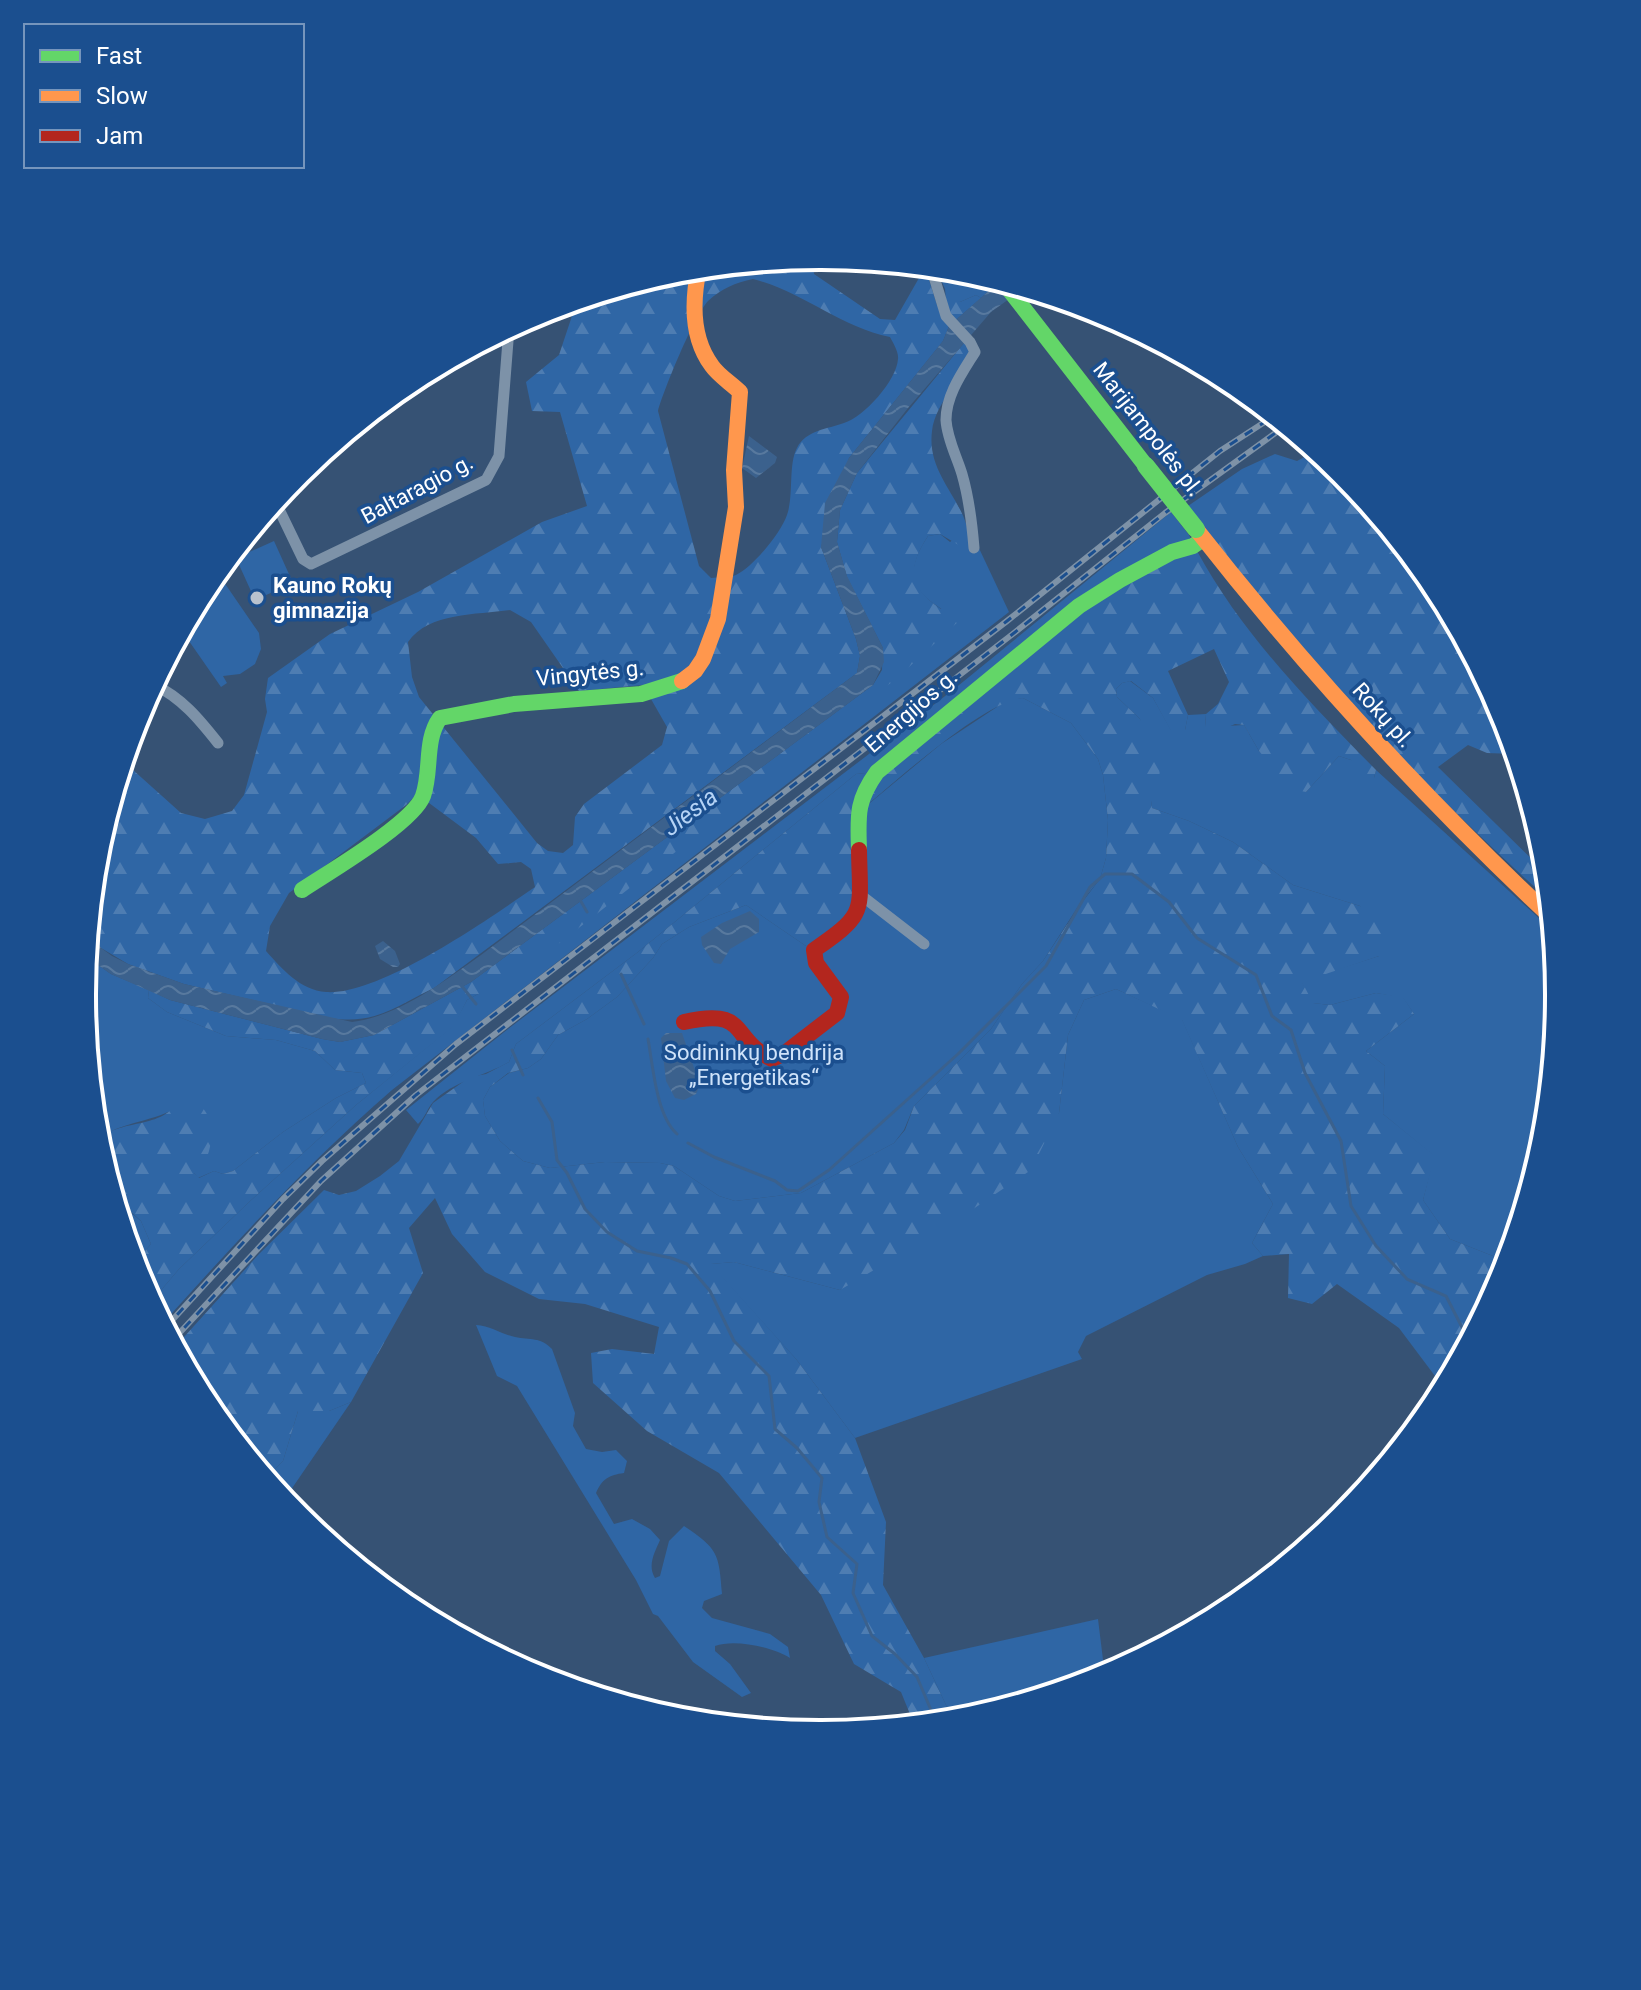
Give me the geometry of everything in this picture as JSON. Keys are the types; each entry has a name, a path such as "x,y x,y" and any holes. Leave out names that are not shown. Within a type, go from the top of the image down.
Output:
{"street":[{"path":"934,280 940,302 953,326 970,342 975,352 958,380 946,420 967,493 974,548"},
{"name":"Vingytės g.","path":"302,890 372,841 421,801 431,762 433,726 440,718 522,704 620,697 657,691 676,685 692,675 702,662 714,631 736,506 734,469 742,407 740,392 713,368 697,334 698,281"},
{"name":"Marijampolės pl.","path":"1015,297 1199,534"},
{"name":"Baltaragio g.","path":"280,512 303,559 307,563 316,563 486,480 499,456 508,341"},
{"name":"Energijos g.","path":"862,896 858,809 864,790 877,772 1079,606 1172,552 1193,546 1199,534"},
{"name":"Rokų pl.","path":"1199,534 1269,623 1374,741 1498,869 1540,907"},
{"path":"164,690 184,703 218,743"},
{"path":"684,1022 722,1016 736,1025 768,1058 785,1053 841,1007 841,997 816,963 814,950 849,926 862,896 924,944"}],"green space":[{"path":"814,270 814,274 880,319 895,320 919,278 929,279 937,305 952,297 960,302 976,295 981,298 949,326 943,341 849,458 821,547 856,639 860,656 857,673 434,988 384,1013 360,1019 330,1018 184,984 128,964 101,948 98,944 102,900 110,854 132,769 181,813 205,819 232,811 244,795 267,712 268,678 330,634 418,592 542,522 587,506 560,412 532,411 526,382 559,355 572,315 633,295 726,277","holes":["753,279 854,325 890,337 898,359 886,387 861,413 844,423 812,434 801,442 794,455 787,515 765,549 736,575 711,578 699,566 658,411 680,353 708,301 724,289","510,610 531,622 579,691 643,685 667,727 662,745 584,804 575,817 573,845 563,853 548,851 537,843 419,697 412,677 408,642 417,632 441,620","417,794 476,838 498,864 521,862 531,869 535,887 434,953 375,982 348,990 326,992 300,983 266,951 270,926 289,893"]},
{"path":"942,281 989,290 981,298 976,295 960,302 946,300"},
{"path":"964,343 969,346 964,366 939,408 932,431 932,447 941,476 962,514 969,542 962,547 940,534 928,536 914,568 917,585 941,609 953,599 961,602 965,610 960,620 897,678 492,996 478,994 467,1000 454,1026 356,1105 248,1203 160,1291 144,1253 151,1244 141,1221 129,1211 109,1132 163,1116 178,1099 189,1100 204,1110 211,1127 207,1157 194,1173 199,1178 214,1171 223,1174 233,1171 283,1132 336,1098 366,1083 362,1073 335,1070 315,1051 276,1040 226,1036 167,1012 148,998 149,990 170,1000 340,1042 374,1035 471,982 873,685 882,670 883,648 847,577 837,542 840,510 857,473"},
{"path":"1275,454 1297,461 1305,457 1365,517 1423,592 1448,633 1490,718 1504,754 1487,753 1468,745 1438,767 1532,859 1537,890 1407,764 1339,691 1263,604 1188,506 1242,469"},
{"path":"1171,512 1197,551 886,771 856,774 638,952 516,1044 509,1062 441,1095 418,1124 406,1110 953,690"},
{"path":"969,527 1009,612 392,1090 302,1174 171,1315 160,1291 179,1269 356,1105 453,1026 467,1000 959,620 924,595 914,577 914,566 928,536 940,534 950,542"},
{"path":"274,541 293,583 255,600 239,564 247,553"},
{"path":"1197,551 1256,639 1302,693 1376,770 1374,778 1367,784 1355,776 1351,760 1339,756 1306,792 1291,789 1259,751 1244,725 1235,724 1214,733 1205,727 1206,714 1218,704 1229,682 1214,649 1168,671 1188,715 1185,730 1171,731 1153,698 1131,681 1122,683 1116,689 1117,697 1140,719 1160,761 1159,788 1151,799 1152,808 1233,842 1293,885 1360,906 1382,928 1386,941 1379,956 1302,982 1313,1003 1330,1005 1376,993 1403,997 1414,1014 1366,1051 1385,1066 1383,1114 1435,1156 1423,1200 1450,1239 1496,1257 1470,1315 1436,1377 1399,1328 1337,1284 1312,1304 1288,1298 1289,1254 1263,1256 1252,1243 1273,1204 1238,1147 1182,1020 1116,989 1084,1000 1068,1035 1059,1113 1031,1170 942,1230 840,1290 734,1262 711,1264 796,1359 855,1438 886,1522 883,1585 924,1658 947,1708 910,1714 901,1692 854,1664 821,1595 719,1473 647,1431 593,1383 591,1353 612,1349 654,1354 659,1327 585,1304 539,1299 485,1272 452,1234 435,1198 409,1228 423,1273 351,1402 329,1411 298,1411 283,1461 274,1470 218,1398 183,1338 259,1254 324,1190 339,1195 356,1191 380,1176 399,1161 433,1103 470,1077 486,1074 509,1062 516,1044 638,952 856,774 886,771 1076,613 1171,556","holes":["1023,698 1071,723 1098,759 1108,820 1106,858 1100,879 991,1029 914,1106 905,1130 894,1143 801,1193 735,1201 719,1196 674,1166 605,1162 550,1168 523,1161 500,1141 485,1116 483,1100 490,1087 508,1073 528,1068 541,1059 558,1035 617,997 662,944 689,927 746,905 806,946 838,928 853,912 853,817 936,748 984,714"]},
{"path":"225,583 259,633 261,649 255,664 240,674 223,676 227,683 221,687 189,641"},
{"path":"1130,681 1153,698 1171,730 1185,730 1188,715 1206,714 1205,727 1244,725 1259,751 1306,792 1339,756 1351,760 1374,778 1376,770 1541,920 1545,995 1539,1090 1520,1183 1496,1257 1450,1239 1423,1200 1434,1156 1383,1114 1385,1066 1366,1051 1414,1014 1403,998 1376,993 1330,1005 1312,1003 1301,981 1379,956 1360,906 1293,885 1233,842 1152,808 1140,719 1117,697 1116,689"},
{"name":"Sodininkų bendrija „Energetikas“","path":"1023,698 1071,723 1098,759 1108,820 1106,858 1100,879 991,1029 914,1106 904,1130 894,1143 801,1193 735,1201 719,1196 674,1166 605,1162 550,1168 523,1161 500,1141 485,1116 483,1100 490,1087 509,1073 528,1068 541,1059 558,1035 617,997 662,944 689,927 746,905 806,946 853,817 941,744 1009,699"},
{"path":"97,965 149,990 148,998 167,1012 226,1036 276,1040 315,1051 335,1070 362,1073 366,1083 283,1132 233,1171 223,1174 214,1171 198,1178 174,1109 109,1133 98,1042"},
{"path":"1116,989 1182,1019 1238,1147 1273,1204 1252,1243 1263,1256 1207,1275 1086,1336 1078,1352 1082,1359 855,1438 796,1359 710,1264 734,1262 840,1290 1059,1113 1068,1035 1084,1000"},
{"path":"129,1211 141,1221 151,1244 144,1253"},
{"path":"476,1325 539,1341 552,1349 575,1413 573,1426 586,1449 602,1452 616,1450 627,1461 624,1473 607,1478 596,1493 614,1524 632,1519 650,1529 660,1540 652,1563 655,1578 660,1576 669,1541 684,1526 710,1547 720,1569 722,1594 704,1601 702,1608 712,1618 770,1634 788,1647 790,1658 753,1645 733,1643 715,1646 715,1651 730,1664 751,1693 742,1697 693,1662 658,1616 653,1614 636,1580 517,1386 497,1376"},
{"path":"351,1402 291,1489 274,1470 283,1461 298,1411 329,1411"},
{"path":"1098,1619 1103,1662 1008,1695 947,1708 924,1658"}],"water":[{"name":"Jiesia","path":"989,291 1013,296 991,312 908,408 857,473 840,510 837,542 847,576 883,648 884,662 873,685 471,982 374,1035 340,1042 322,1039 170,1000 111,974 97,964 98,944 128,964 184,984 352,1022 387,1013 403,1005 481,955 857,673 860,656 856,639 821,547 825,503 849,458 943,341 949,326"},
{"path":"749,436 777,457 775,463 756,478 742,468"},
{"path":"750,911 759,919 759,932 730,949 721,964 714,963 702,945 701,937 722,923"},
{"path":"383,941 395,951 400,964 398,967 380,959 375,946"},
{"path":"666,1033 682,1033 700,1085 696,1094 684,1100 675,1098 666,1081 661,1038"}],"waterway":[{"path":"688,1143 714,1157 775,1181 787,1190 798,1191 829,1170 958,1054 1046,966 1090,887 1105,874 1132,874 1169,902 1197,938 1256,975 1272,1016 1291,1030 1305,1073 1341,1141 1351,1206 1376,1246 1407,1279 1446,1296 1463,1329"},
{"path":"579,898 587,912"},
{"path":"621,974 644,1024"},
{"path":"461,985 476,1004"},
{"path":"648,1039 660,1103 677,1134"},
{"path":"512,1050 523,1075"},
{"path":"538,1098 552,1122 557,1160 585,1209 607,1232 637,1251 687,1264 710,1291 734,1341 769,1376 775,1429 797,1448 822,1478 819,1502 827,1537 857,1564 853,1593 872,1636 917,1677 931,1711"}],"railway":[{"path":"173,1319 322,1161 456,1044 1007,621 1220,451 1265,422"},
{"path":"180,1332 321,1181 416,1095 1165,513 1277,432"}],"traffic: fast":[{"path":"1015,297 1146,466"},
{"path":"1146,466 1196,529"},
{"path":"859,850 862,800 877,772 1079,606 1120,580 1203,539"},
{"path":"302,890 387,833 416,807 426,786 432,736 440,718 514,704 641,694 682,681"}],"traffic: slow":[{"path":"682,681 695,671 703,659 718,619 736,507 734,470 740,392 715,370 700,344 694,306 697,281"},
{"path":"1196,529 1279,631 1366,730 1456,825 1539,906"}],"traffic: jam":[{"path":"684,1022 705,1018 730,1022 749,1043 772,1059 785,1053 837,1013 841,997 816,963 814,950 844,927 857,909 859,850"}],"place":[{"name":"Kauno Rokų gimnazija","path":"257,598"}]}
